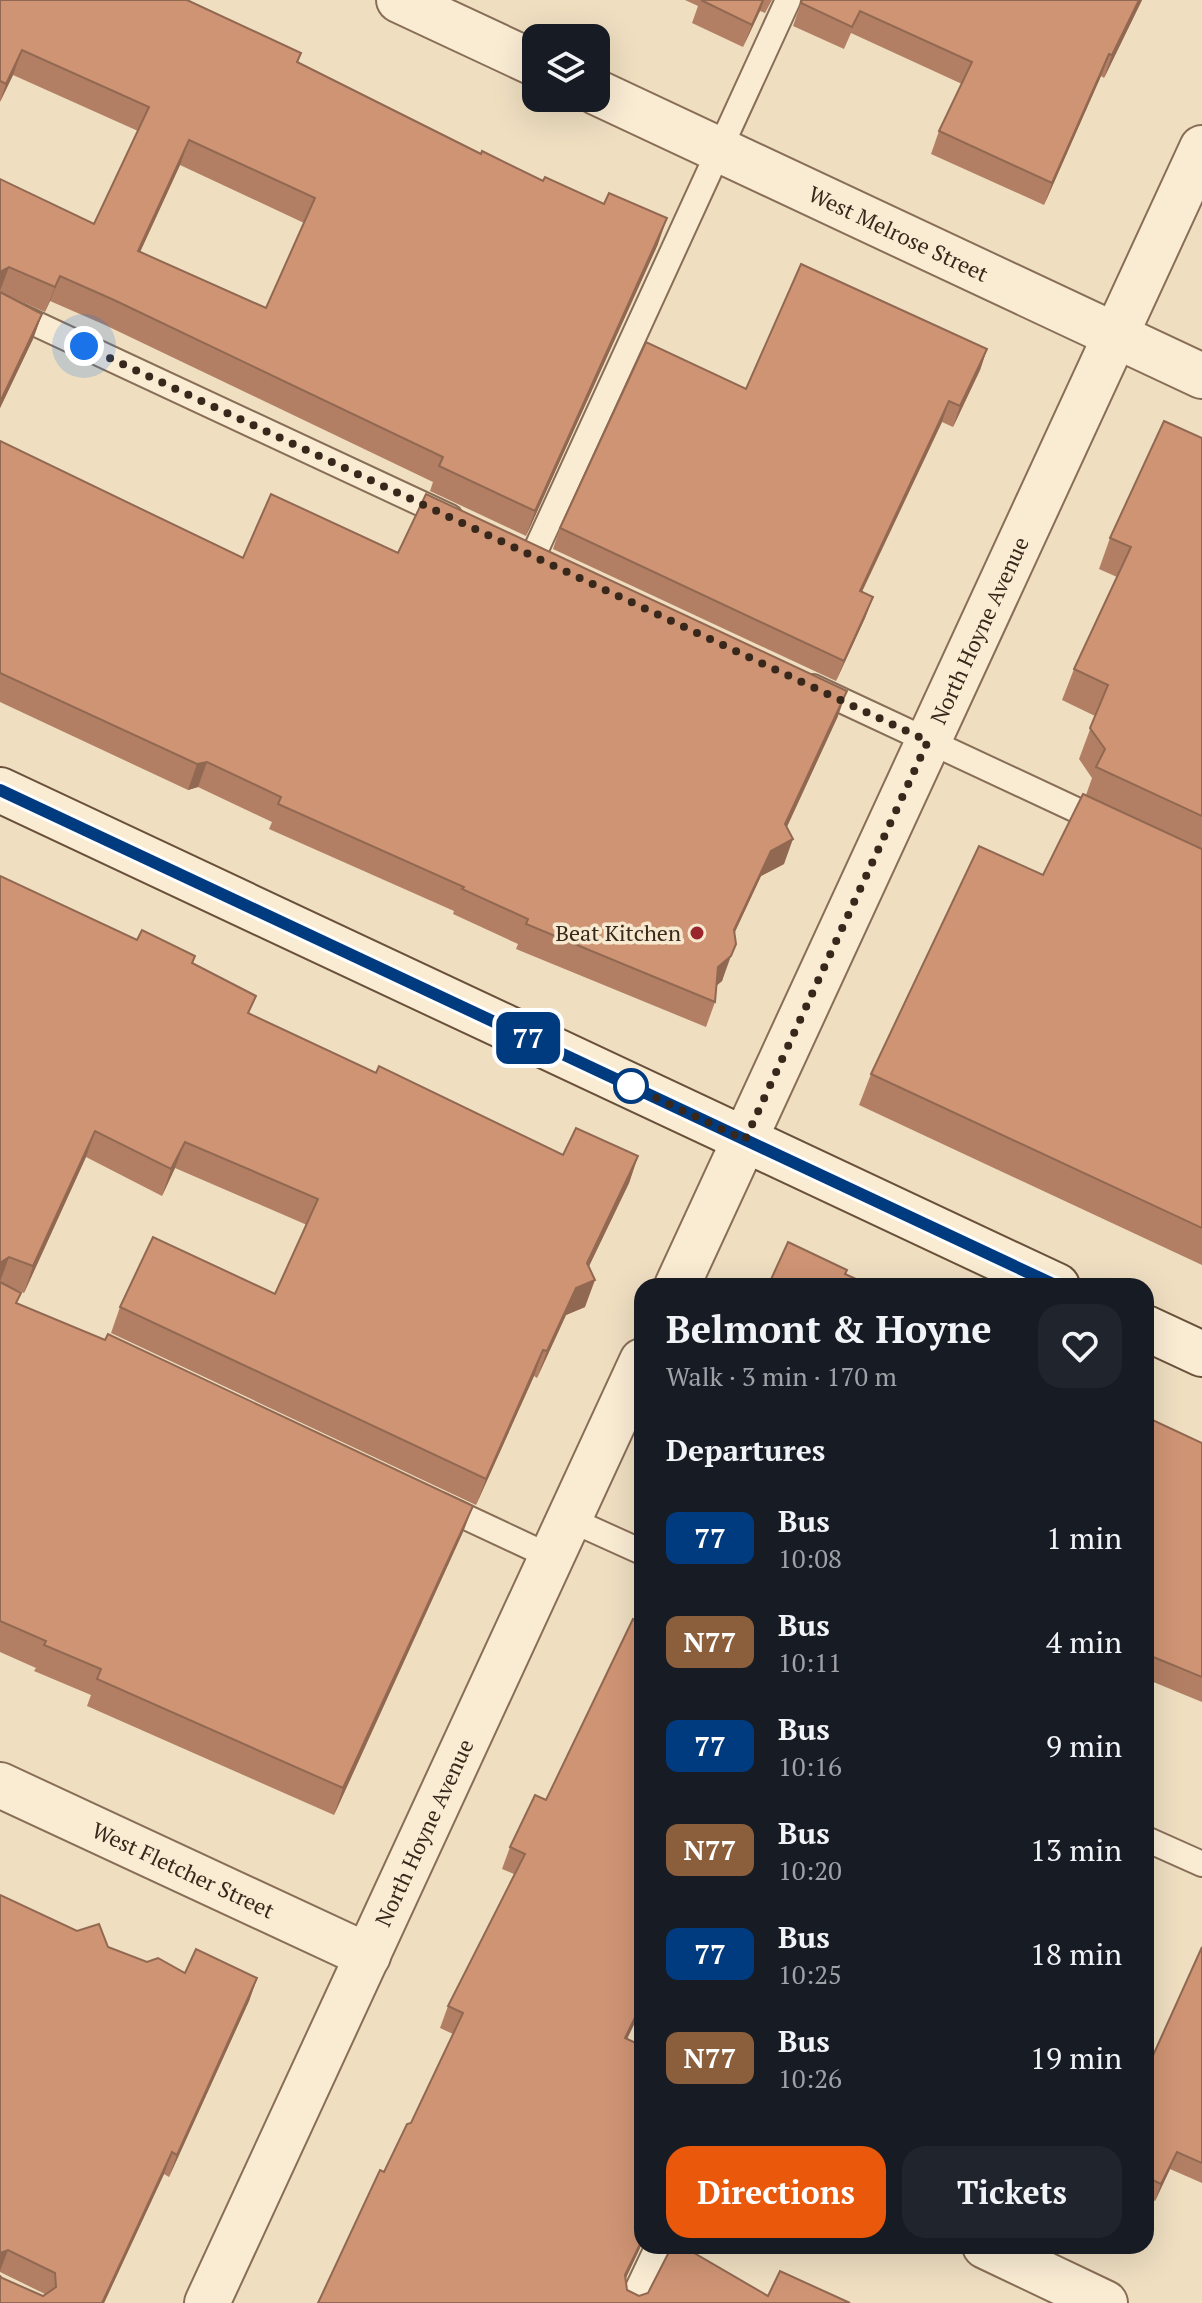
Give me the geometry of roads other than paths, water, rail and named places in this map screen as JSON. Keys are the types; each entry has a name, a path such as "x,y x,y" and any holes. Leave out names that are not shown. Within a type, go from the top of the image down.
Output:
{"street":[{"path":"399,0 522,57"},
{"name":"West Melrose Street","path":"610,99 1202,376"},
{"name":"North Hoyne Avenue","path":"681,1278 1202,148"},
{"path":"0,790 1040,1278"},
{"path":"1154,1332 1202,1354"},
{"name":"North Hoyne Avenue","path":"207,2303 634,1378"},
{"name":"West Fletcher Street","path":"0,1785 368,1956"},
{"path":"1002,2254 1105,2303"}],"lane":[{"path":"561,569 526,552 788,0"},
{"path":"0,307 475,529"},
{"path":"785,674 1118,830"},
{"path":"423,1497 560,1538 634,1551"},
{"path":"1154,1843 1202,1864"},
{"path":"631,2303 654,2254"}],"place":[{"name":"Beat Kitchen","path":"697,933"}]}
